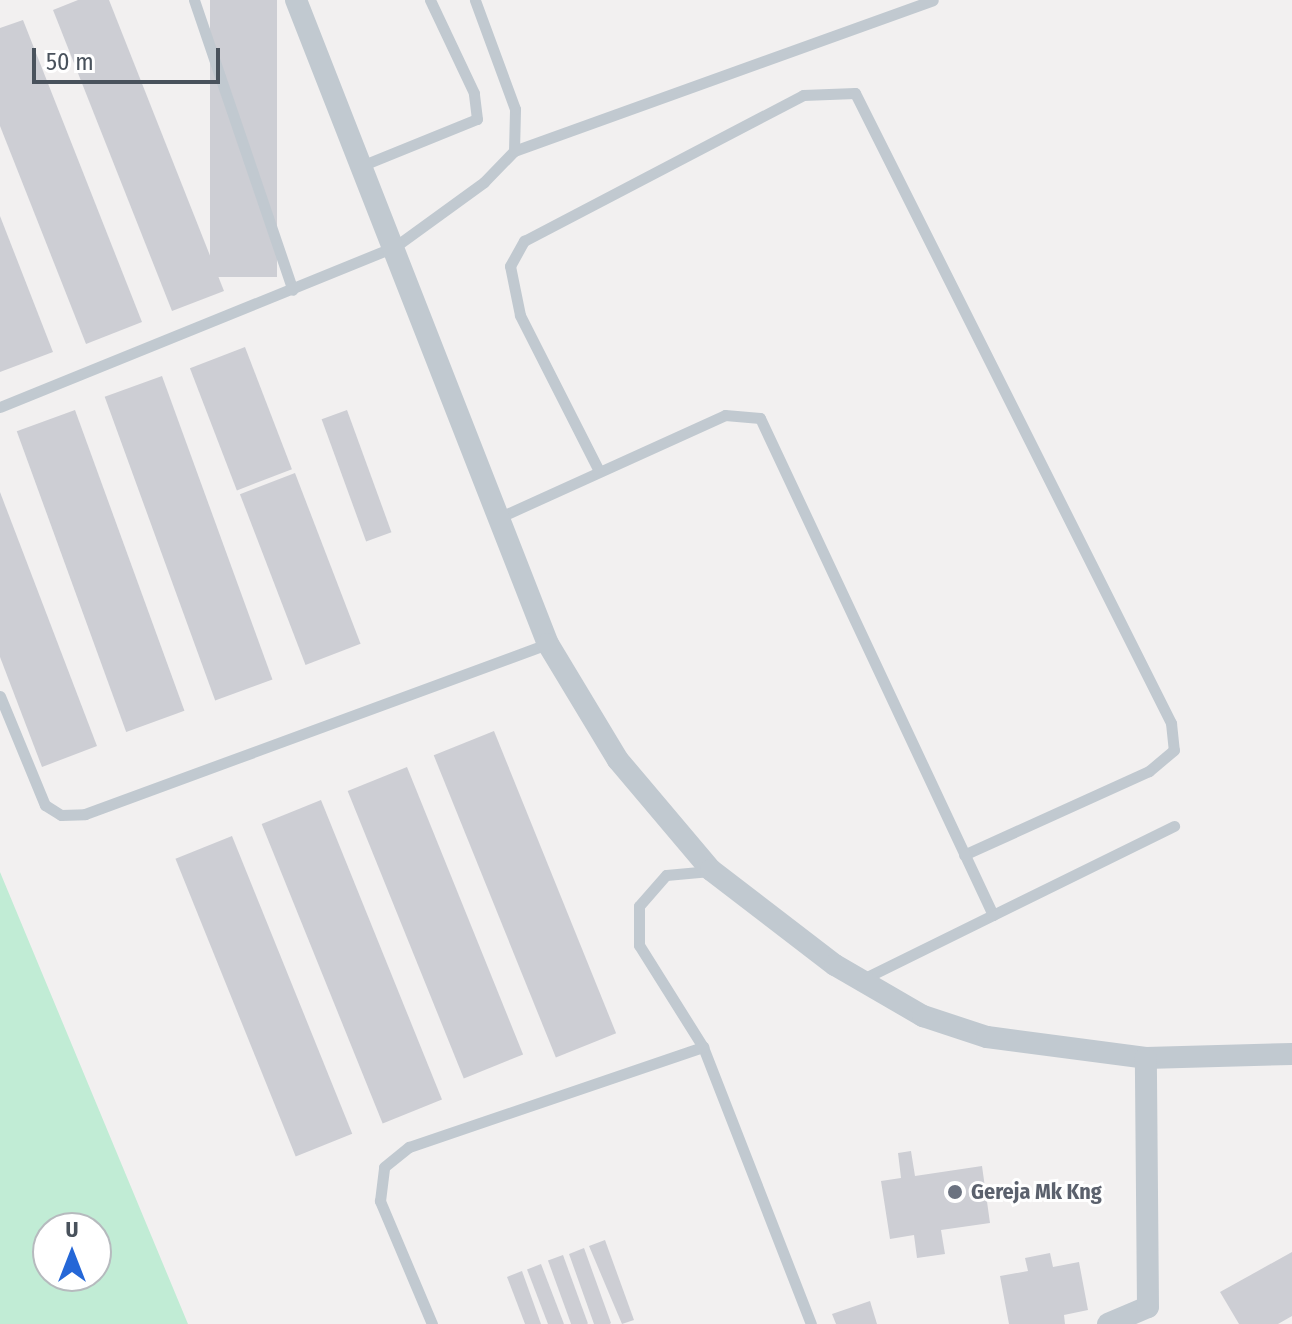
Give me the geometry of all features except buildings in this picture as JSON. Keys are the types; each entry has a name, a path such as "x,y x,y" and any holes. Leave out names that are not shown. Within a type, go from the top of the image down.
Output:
{"street":[{"path":"296,0 396,246 548,644 618,760 711,870 759,914 860,980 923,1016 987,1037 1146,1058 1292,1054"},
{"path":"1108,1324 1151,1316 1146,1058"}],"lane":[{"path":"194,0 293,290"},
{"path":"361,166 477,119 474,93 430,0"},
{"path":"475,0 515,109 514,151"},
{"path":"0,407 396,246 514,151 933,0"},
{"path":"599,471 520,315 510,266 524,241 803,95 855,93 1171,723 1174,750 1149,771 964,855"},
{"path":"498,518 725,415 760,418 993,915"},
{"path":"0,696 45,805 61,815 85,814 548,644"},
{"path":"860,980 1174,826"},
{"path":"711,870 666,875 639,906 639,945 703,1047 811,1324"},
{"path":"432,1324 380,1201 384,1167 409,1147 703,1047"}],"green space":[{"path":"0,872 188,1324 0,1324"}],"place":[{"name":"Gereja Mk Kng","path":"955,1192"}]}
